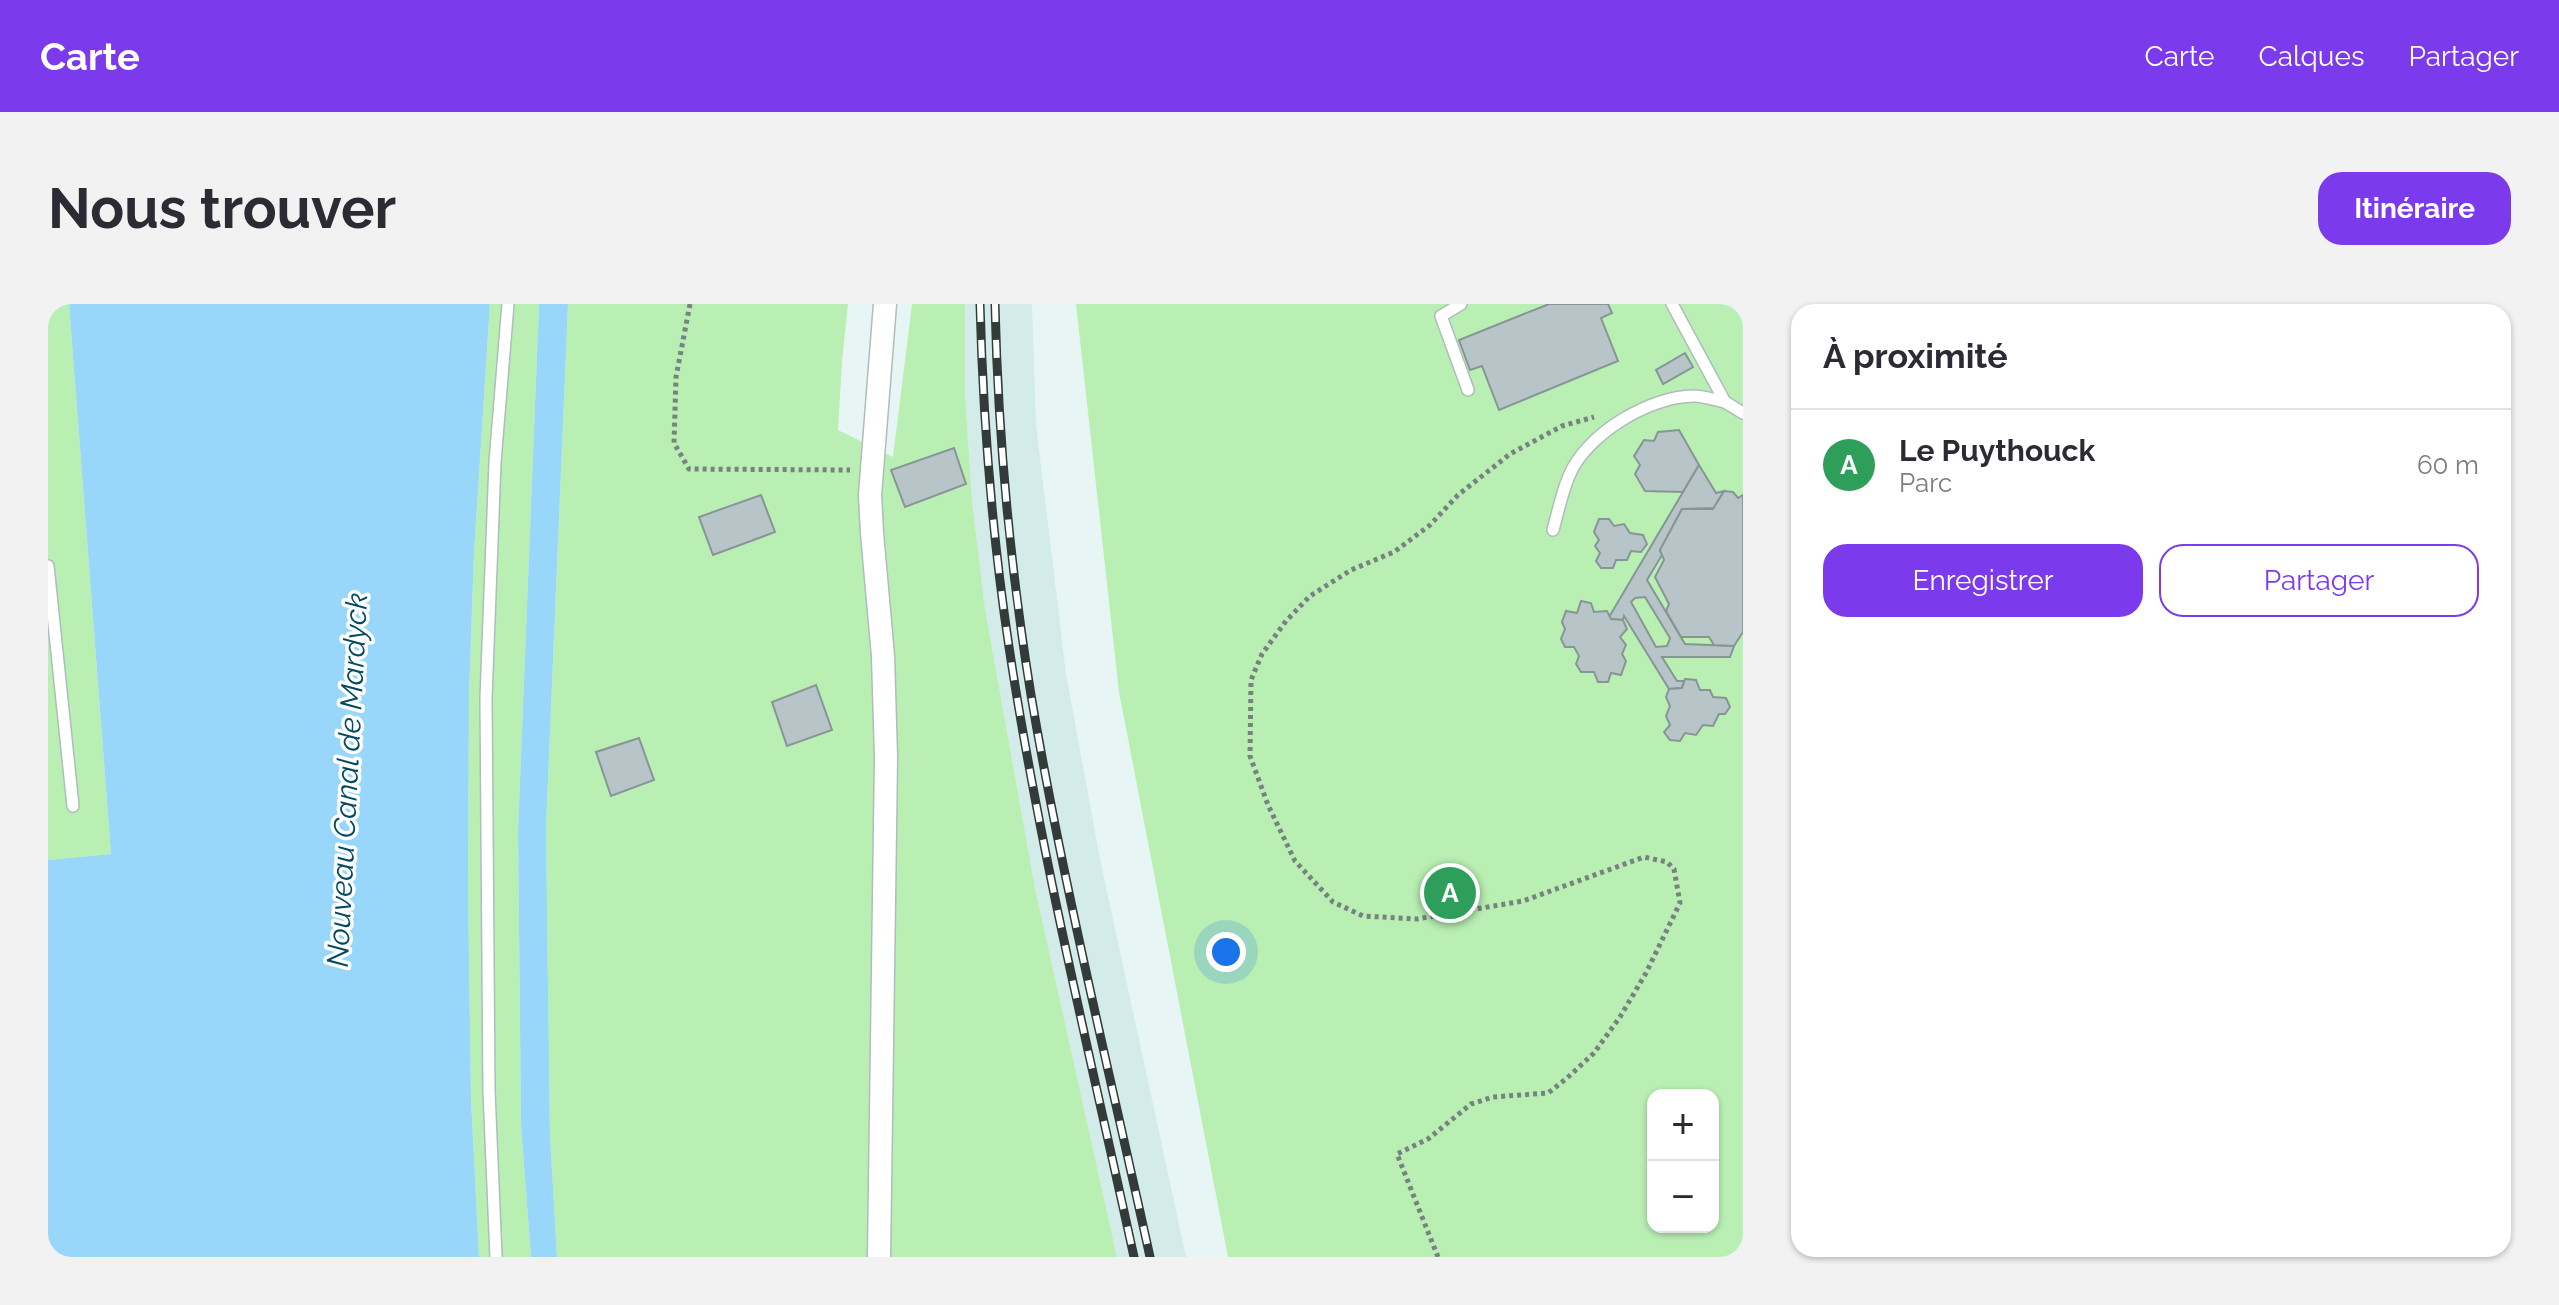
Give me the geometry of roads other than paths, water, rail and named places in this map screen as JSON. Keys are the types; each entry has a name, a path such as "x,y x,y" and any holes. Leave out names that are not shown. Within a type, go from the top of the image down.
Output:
{"street":[{"path":"879,1257 886,757 884,668 870,514 885,304"}],"lane":[{"path":"496,1257 489,1091 485,727 495,462 508,304"},
{"path":"1461,304 1441,316 1468,390"},
{"path":"1672,304 1725,402"},
{"path":"1553,530 1569,475 1589,444 1612,428 1661,400 1696,396 1725,402 1743,413"},
{"path":"48,566 73,806"}],"water":[{"name":"Nouveau Canal de Mardyck","path":"69,304 490,304 474,553 469,694 471,1098 479,1257 48,1257 48,860 111,854"},
{"path":"539,304 568,304 546,829 550,1135 557,1257 531,1257 521,1126 518,830"}],"railway":[{"path":"980,304 989,476 1021,724 1083,1029 1134,1257"},
{"path":"995,304 1006,500 1031,695 1072,907 1150,1257"}],"place":[{"name":"Le Puythouck","path":"1450,893"}]}
